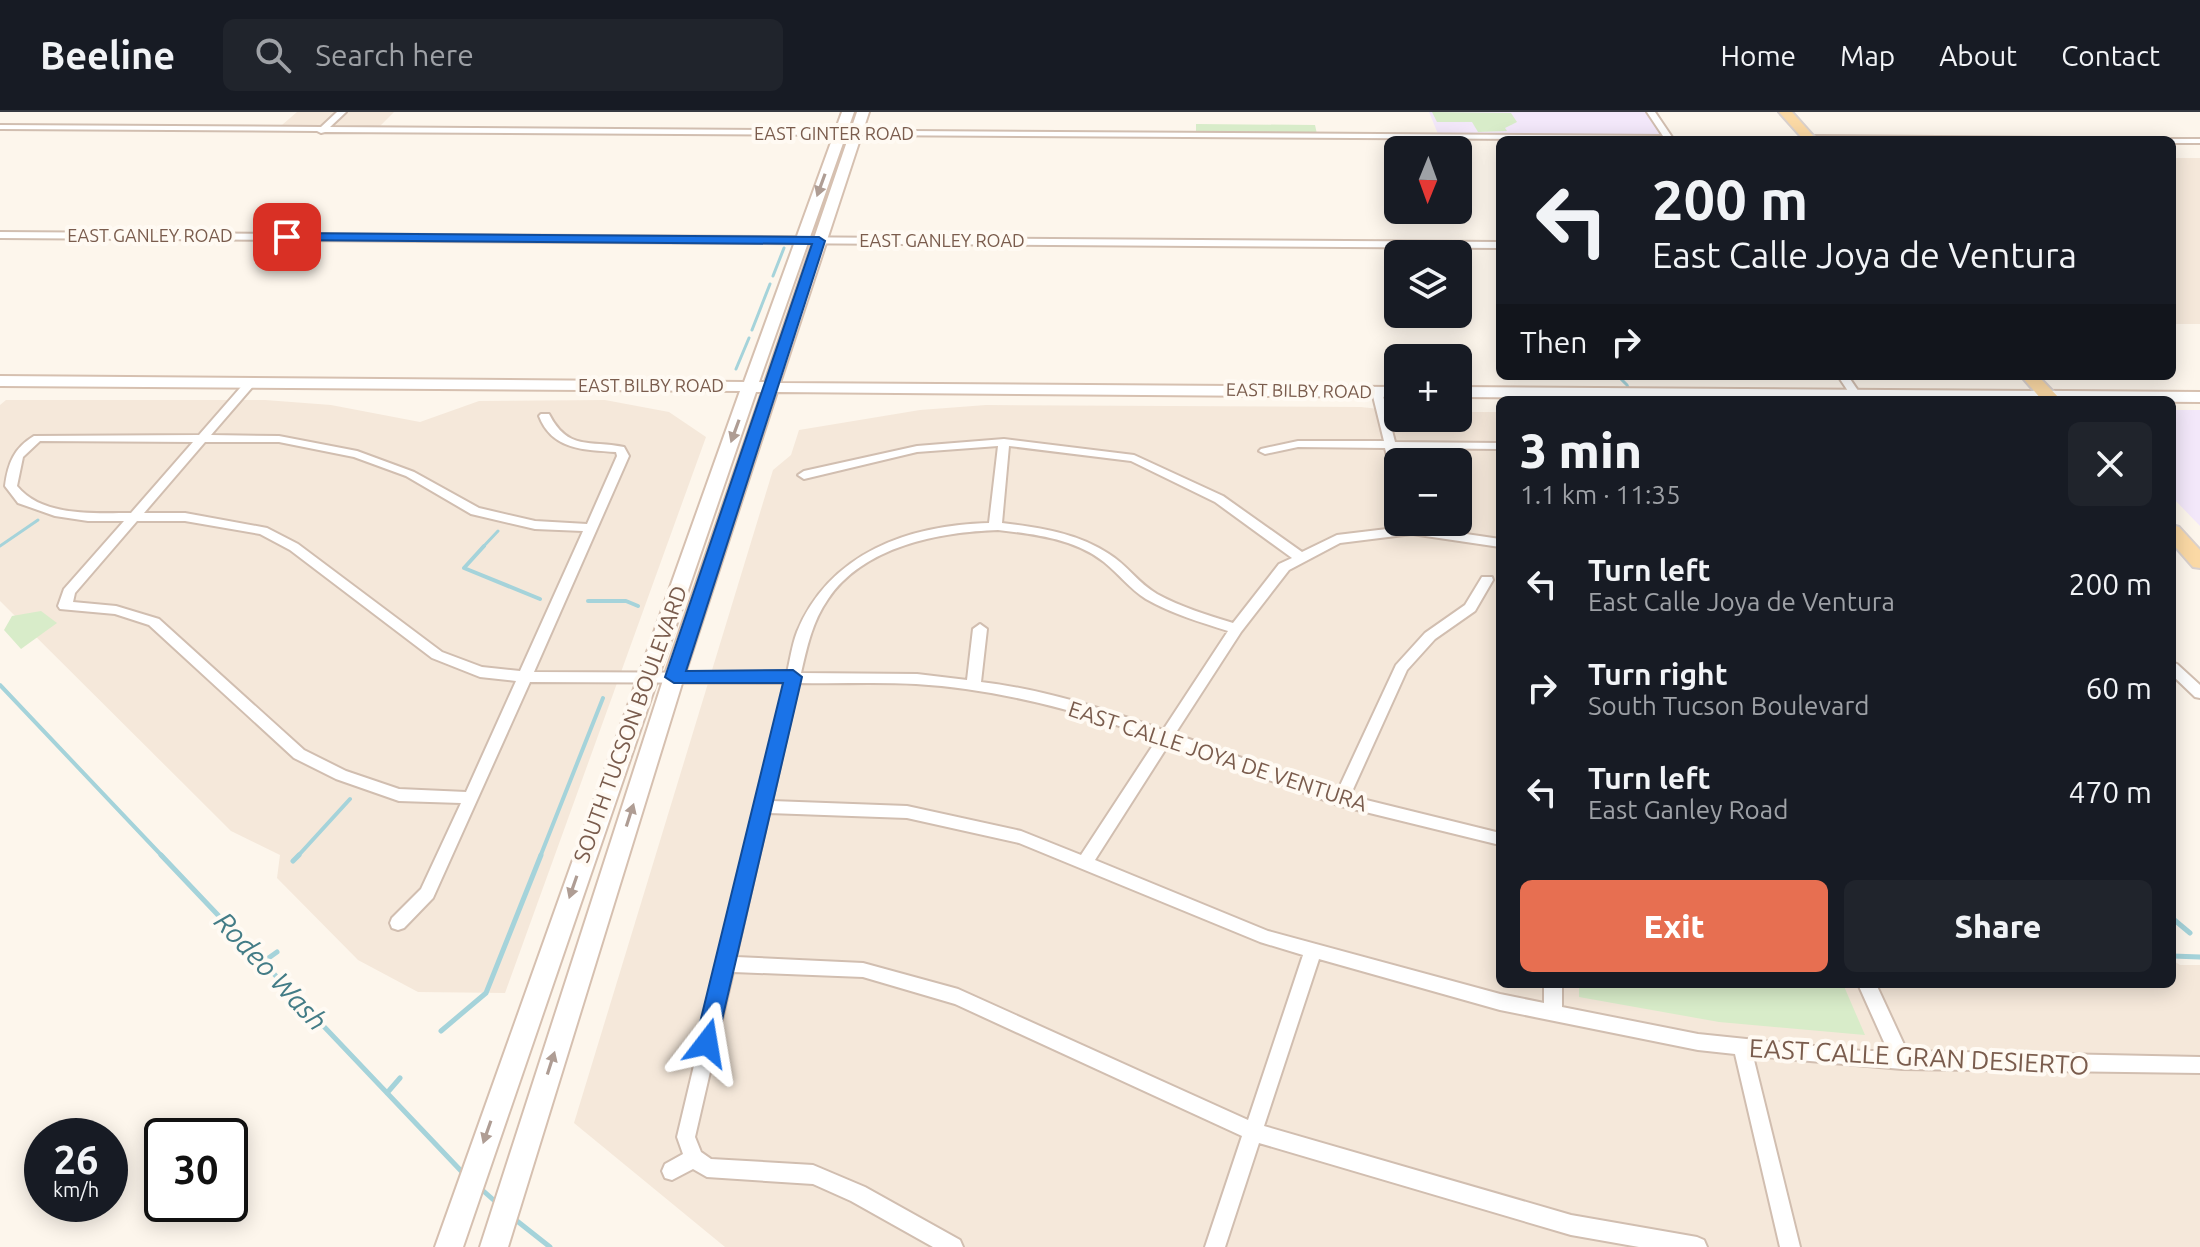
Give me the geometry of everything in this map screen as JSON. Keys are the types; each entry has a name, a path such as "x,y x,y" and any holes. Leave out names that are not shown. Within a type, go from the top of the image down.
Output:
{"main road":[{"name":"SOUTH TUCSON BOULEVARD","path":"495,1243 674,677 761,386 847,134 848,112"},
{"name":"SOUTH TUCSON BOULEVARD","path":"847,134 863,112"},
{"path":"1785,112 1807,136"},
{"path":"2033,380 2048,396"},
{"name":"EAST BILBY ROAD","path":"0,381 1384,392"},
{"name":"SOUTH TUCSON BOULEVARD","path":"449,1247 646,677 761,386"},
{"path":"1472,392 1921,396"},
{"path":"2176,397 2200,397"},
{"path":"2176,535 2200,562"}],"street":[{"path":"321,131 342,112"},
{"path":"1651,112 1668,136"},
{"name":"EAST GINTER ROAD","path":"0,127 1496,138"},
{"path":"2176,141 2200,141"},
{"name":"EAST GANLEY ROAD","path":"0,235 1496,245"},
{"path":"1846,380 1856,395"},
{"path":"251,382 69,592 65,606 116,610 154,622 299,754 341,775 399,795 471,798"},
{"path":"1377,392 1391,448"},
{"path":"398,923 427,893 623,456 620,449 554,437 548,431 545,416"},
{"name":"EAST CALLE JOYA DE VENTURA","path":"203,438 38,438 21,447 15,456 11,486 22,500 59,513 88,517 137,514 185,517 263,531 294,547 437,655 480,672 526,677 917,679 973,686 1095,711 1341,800 1496,838"},
{"path":"203,438 279,439 357,454 410,474 475,511 535,525 591,528"},
{"path":"995,527 1004,442"},
{"path":"804,475 917,449 1004,442 1134,458 1219,499 1301,558"},
{"path":"1265,451 1298,444 1496,446"},
{"path":"1134,458 1146,446"},
{"path":"953,1247 858,1194 813,1175 707,1168 694,1158 686,1137 803,634 832,578 896,544 957,528 995,527 1060,536 1101,553 1140,588 1169,606 1236,629"},
{"path":"1085,862 1236,629 1284,567 1337,539 1384,531"},
{"path":"1463,536 1496,542"},
{"path":"1341,800 1401,668 1430,636 1470,608 1487,580"},
{"path":"973,686 980,629"},
{"path":"2176,671 2200,693"},
{"name":"EAST CALLE GRAN DESIERTO","path":"763,807 907,812 1021,837 1266,937 1313,951 1500,1002 1743,1050 1902,1061 2200,1065"},
{"path":"1215,1247 1313,951"},
{"path":"726,964 863,970 958,997 1253,1132 1571,1225 1697,1247"},
{"path":"1553,988 1553,1013"},
{"path":"1869,988 1902,1061"},
{"path":"1743,1050 1790,1247"},
{"path":"672,1171 694,1158"}],"shaded area":[{"path":"297,112 394,112 379,127 282,125"},
{"path":"1429,112 1645,112 1663,136 1438,134"},
{"path":"2176,158 2200,158 2200,324 2176,324"},
{"path":"6,400 265,400 331,405 420,422 479,401 605,400 669,412 706,437 505,993 418,992 358,960 277,878 280,855 231,831 0,601 0,405"},
{"path":"986,405 1361,407 1384,409 1384,432 1472,432 1472,412 1496,412 1496,988 2176,988 2176,962 2200,965 2200,1247 725,1247 574,1123 773,470 791,455 799,430 920,410"},
{"path":"2176,410 2200,410 2200,526 2176,501"}],"green space":[{"path":"1432,112 1511,113 1517,122 1505,128 1507,131 1478,132 1472,122 1437,122"},
{"path":"1196,124 1315,125 1317,134 1196,133"},
{"path":"41,611 57,623 21,649 4,630 12,616"},
{"path":"1579,988 1845,988 1865,1035 1719,1022 1579,997"}],"waterway":[{"path":"773,276 784,248"},
{"path":"752,330 770,284"},
{"path":"736,369 749,338"},
{"path":"1622,380 1631,396"},
{"path":"0,546 38,520"},
{"path":"482,548 498,531"},
{"path":"484,546 464,568 540,599"},
{"path":"588,601 626,601 638,606"},
{"name":"Rodeo Wash","path":"0,685 163,857"},
{"path":"540,857 603,698"},
{"path":"297,857 350,799"},
{"name":"Rodeo Wash","path":"161,855 387,1093"},
{"path":"441,1031 486,993 541,855"},
{"path":"293,861 297,857"},
{"path":"2176,921 2190,933"},
{"path":"263,962 277,952"},
{"path":"2176,956 2200,957"},
{"path":"387,1093 400,1078"},
{"name":"Rodeo Wash","path":"387,1093 464,1174"},
{"name":"Rodeo Wash","path":"480,1188 497,1203"},
{"name":"Rodeo Wash","path":"512,1217 550,1247"}],"route":[{"path":"287,237 819,241 674,677 793,677 707,1043"}]}
